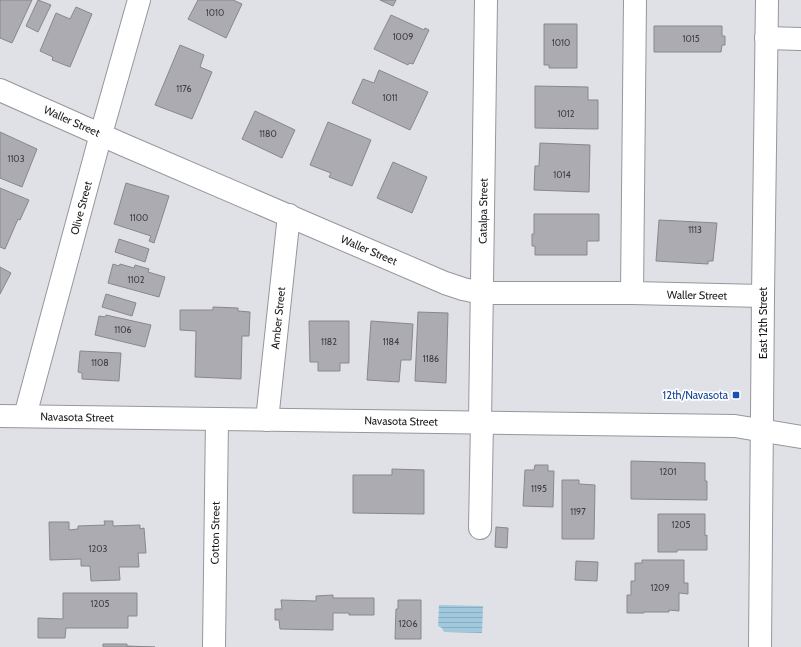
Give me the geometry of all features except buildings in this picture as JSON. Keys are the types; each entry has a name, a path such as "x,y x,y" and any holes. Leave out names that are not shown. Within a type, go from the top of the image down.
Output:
{"street":[{"name":"Olive Street","path":"25,416 101,134 139,0"},
{"name":"Catalpa Street","path":"480,528 486,0"},
{"path":"632,293 635,0"},
{"name":"East 12th Street","path":"760,647 767,0"},
{"path":"766,38 801,39"},
{"name":"Waller Street","path":"0,90 445,283 463,289 482,293 632,293 763,296"},
{"name":"Amber Street","path":"267,420 289,215"},
{"name":"Navasota Street","path":"0,416 735,426 801,437"},
{"name":"Cotton Street","path":"214,647 217,419"}],"water":[{"path":"439,605 483,606 482,633 444,632 442,628 438,626"}],"place":[{"name":"12th/Navasota","path":"736,395"}]}
